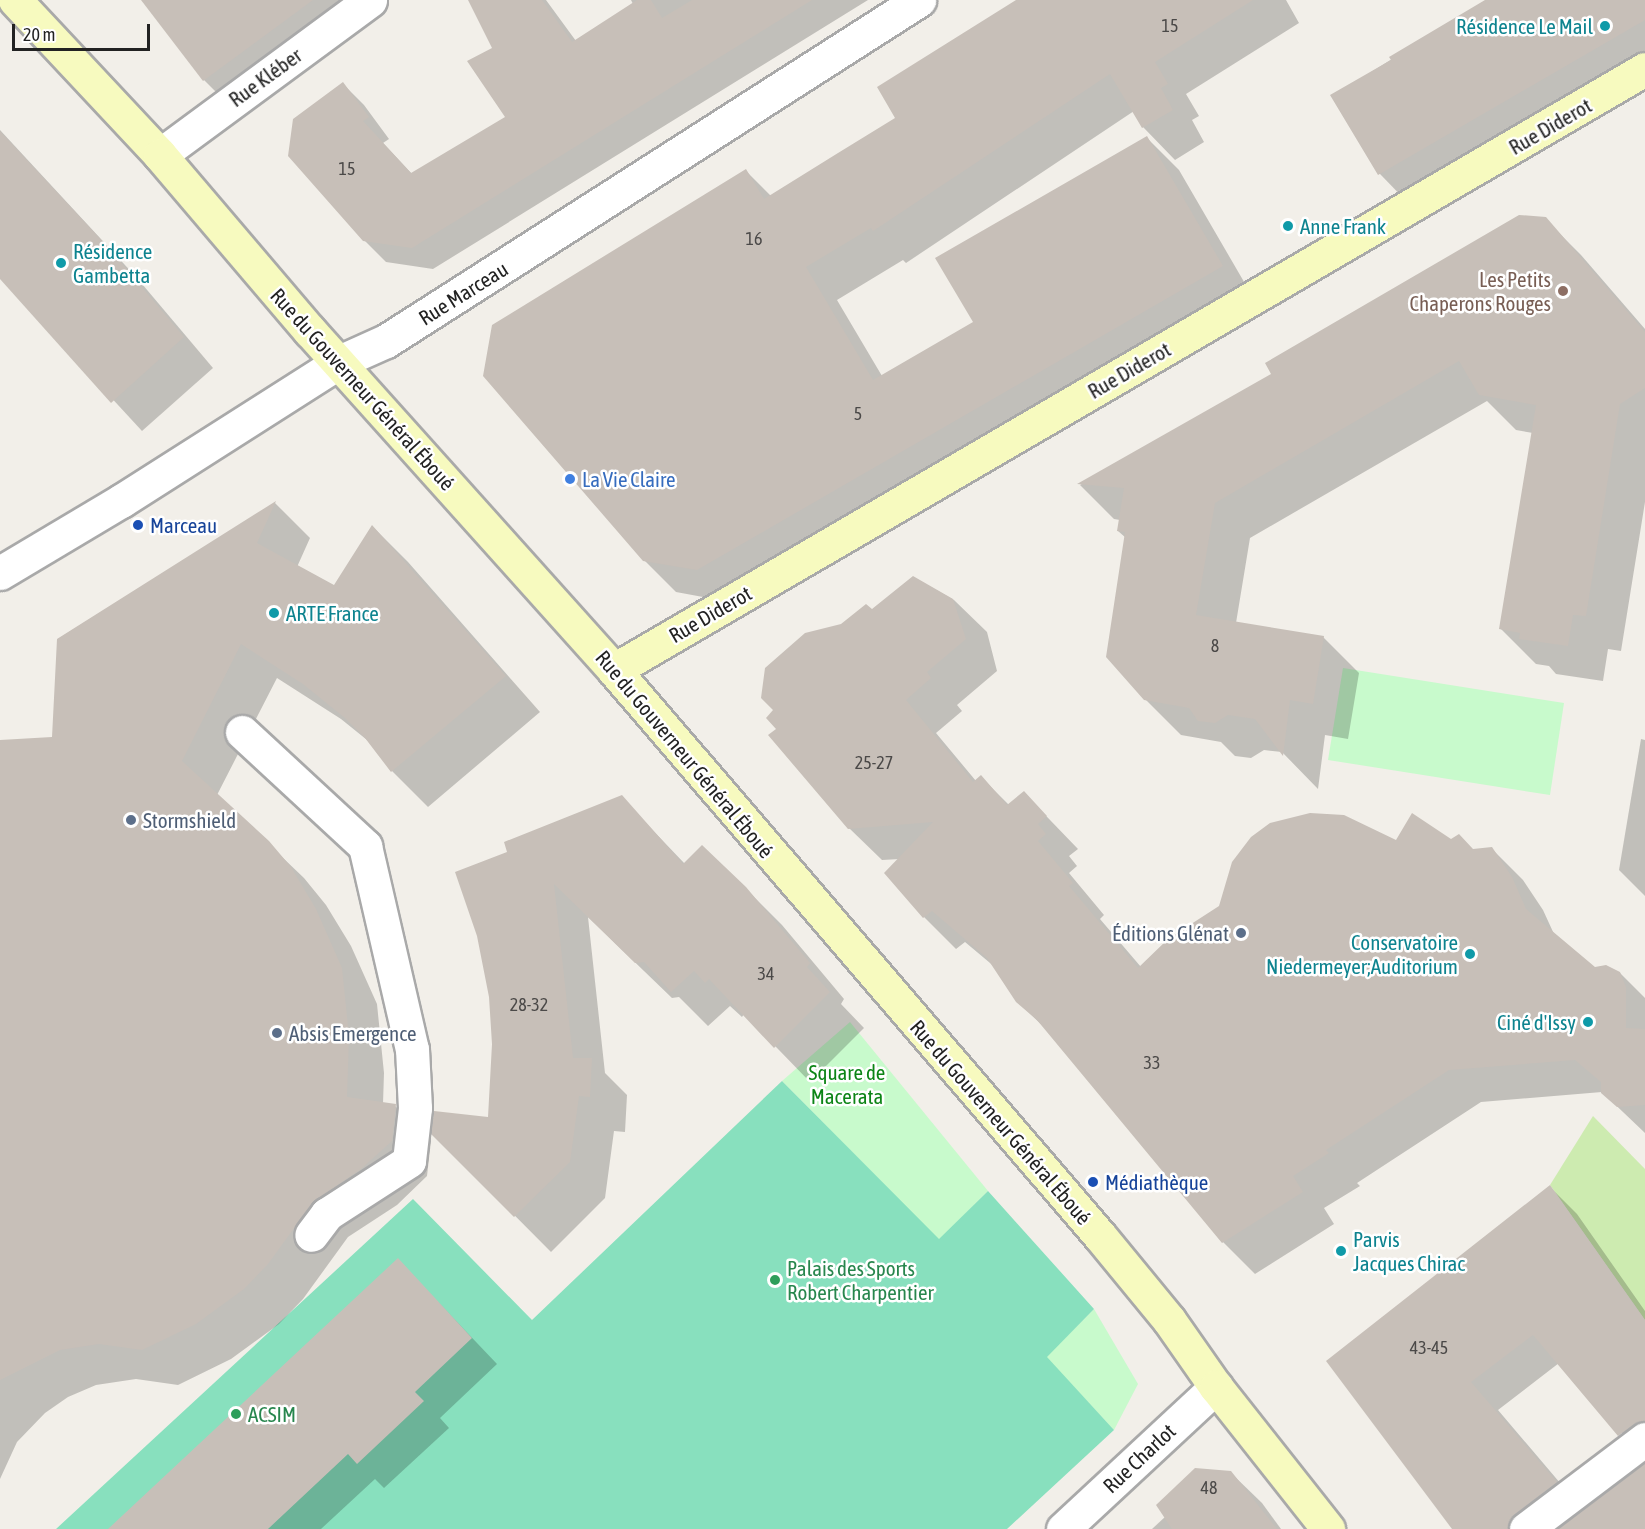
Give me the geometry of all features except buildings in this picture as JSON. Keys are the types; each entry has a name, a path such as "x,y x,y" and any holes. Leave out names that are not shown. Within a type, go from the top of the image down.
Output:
{"main road":[{"name":"Rue du Gouverneur Général Éboué","path":"15,0 160,155 339,362 614,670 1100,1236 1169,1320 1216,1387 1328,1529"},
{"name":"Rue Diderot","path":"614,670 1645,69"}],"street":[{"name":"Rue Kléber","path":"160,155 370,0"},
{"name":"Rue Marceau","path":"0,573 121,501 339,362 396,335 919,0"},
{"path":"242,732 364,846 412,1049 414,1108 409,1161 327,1214 310,1235"},
{"name":"Rue Charlot","path":"1063,1529 1216,1387"},
{"path":"1526,1529 1645,1439"}],"green space":[{"path":"1343,668 1564,703 1550,795 1328,760"},
{"name":"Square de Macerata","path":"850,1022 988,1191 939,1240 782,1081"},
{"name":"Palais des Sports Robert Charpentier","path":"782,1081 939,1239 988,1191 1094,1309 1047,1357 1114,1430 1007,1529 56,1529 413,1199 532,1320"},
{"path":"1593,1116 1645,1169 1645,1320 1550,1185"},
{"path":"1094,1309 1138,1384 1114,1430 1046,1357"}],"place":[{"name":"Résidence Le Mail","path":"1605,26"},
{"name":"Anne Frank","path":"1288,226"},
{"name":"Résidence Gambetta","path":"61,263"},
{"name":"Les Petits Chaperons Rouges","path":"1563,291"},
{"name":"La Vie Claire","path":"570,479"},
{"name":"Marceau","path":"138,525"},
{"name":"ARTE France","path":"274,613"},
{"name":"Stormshield","path":"131,820"},
{"name":"Éditions Glénat","path":"1241,933"},
{"name":"Conservatoire Niedermeyer;Auditorium","path":"1470,954"},
{"name":"Ciné d'Issy","path":"1588,1022"},
{"name":"Absis Emergence","path":"277,1033"},
{"name":"Médiathèque","path":"1093,1182"},
{"name":"Parvis Jacques Chirac","path":"1341,1251"},
{"name":"Palais des Sports Robert Charpentier","path":"775,1280"},
{"name":"ACSIM","path":"236,1414"}]}
